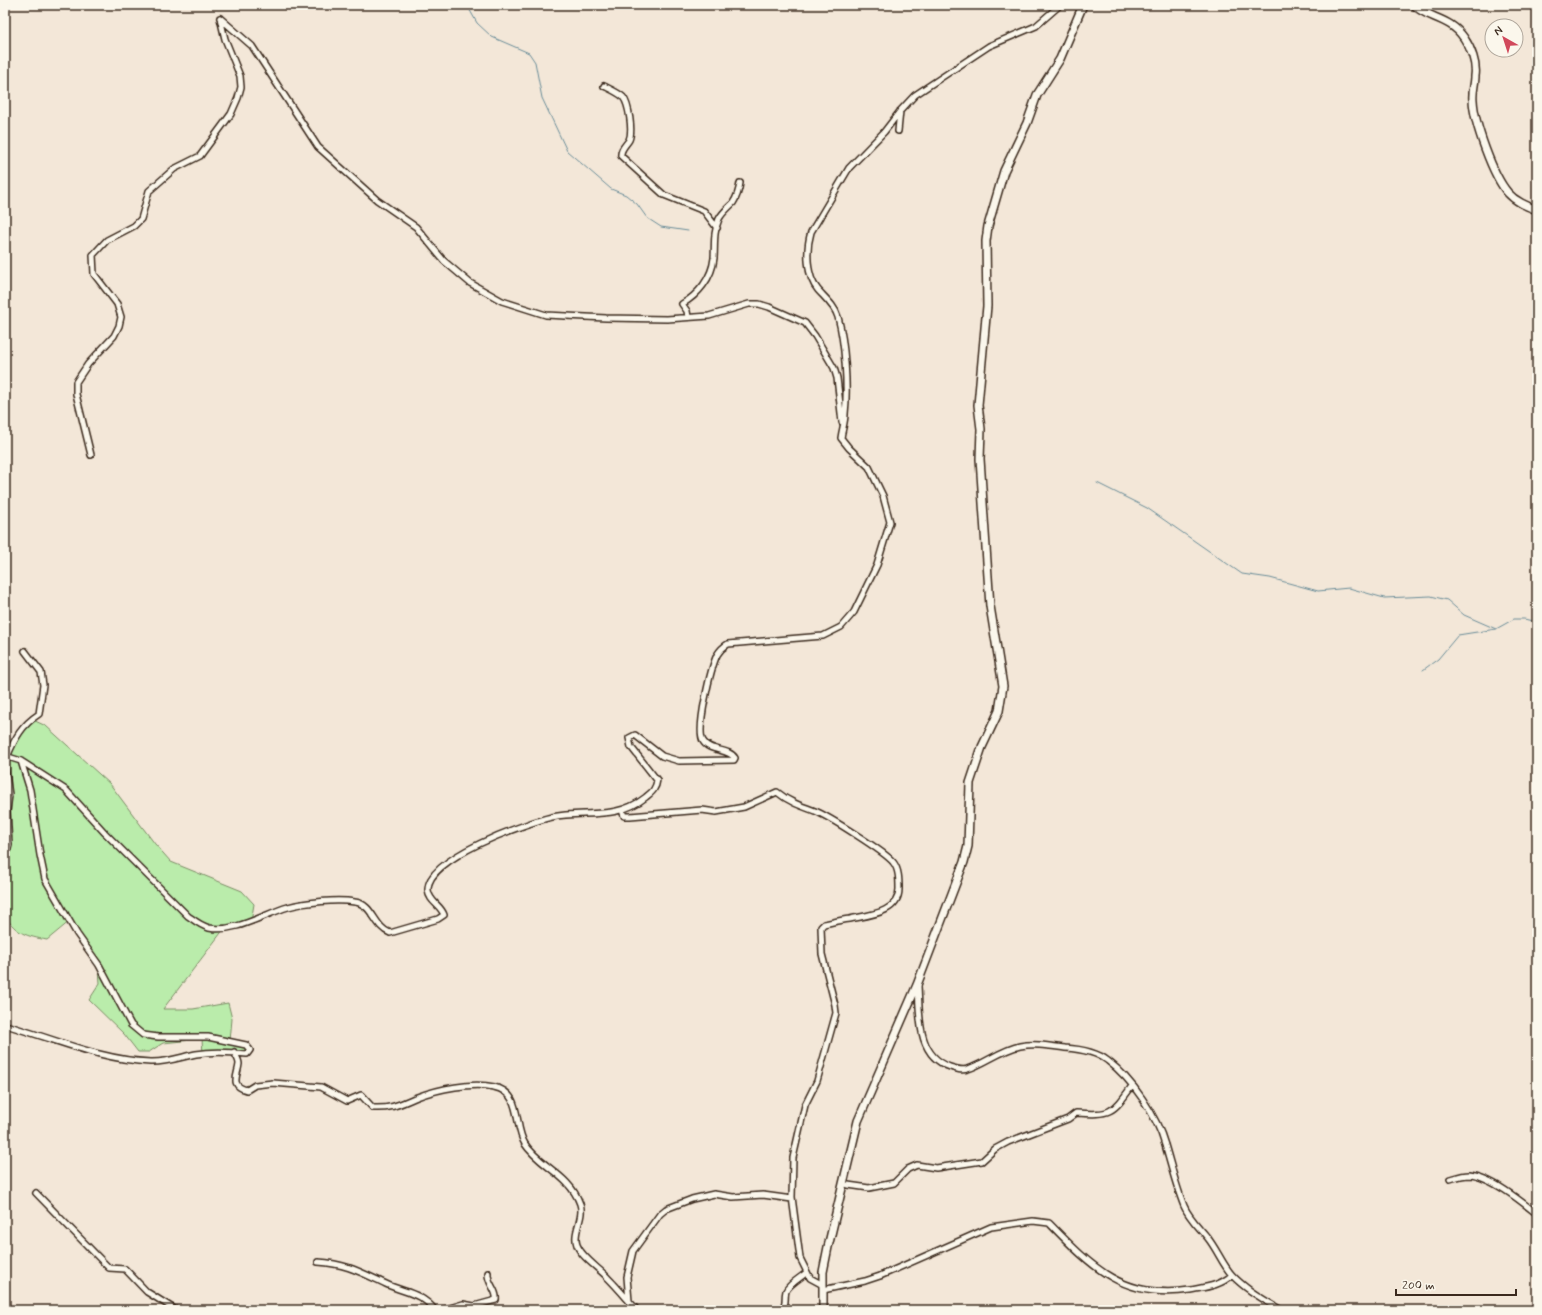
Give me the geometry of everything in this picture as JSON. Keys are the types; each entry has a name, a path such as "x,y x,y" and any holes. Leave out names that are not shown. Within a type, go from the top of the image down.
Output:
{"street":[{"path":"25,651 41,672 43,685 39,714 22,726 6,756 21,761 66,790 105,833 188,916 201,925 210,928 220,929 238,925 290,906 310,903 356,902 364,905 370,911 376,923 384,931 394,932 438,919 444,915 430,899 428,889 432,877 439,868 457,856 504,834 554,817 622,810 638,804 651,793 656,786 656,780 629,742 628,738 631,736 634,735 662,756 679,761 734,760 732,755 707,746 702,738 701,718 716,659 722,648 728,644 823,636 841,627 854,612 877,565 890,522 883,496 869,466 849,448 841,438 845,415 845,360 838,315 812,282 808,241 811,232 849,168 884,132 901,110 915,96 989,46 1036,26 1060,5"},
{"path":"823,1310 823,1288 828,1247 858,1121 917,985 964,862 968,846 970,783 982,747 999,711 1003,693 1002,669 990,606 980,459 981,430 978,405 987,306 986,241 988,226 1004,171 1027,123 1037,96 1060,59 1083,5"},
{"path":"1414,5 1445,20 1464,37 1474,63 1476,74 1472,98 1473,109 1493,167 1509,194 1516,200 1537,210"},
{"path":"91,455 76,394 76,382 88,364 114,336 119,326 121,317 117,304 94,274 93,255 107,240 134,226 141,219 146,197 149,191 174,169 200,156 231,114 238,98 240,76 225,39 220,18 252,46 318,147 377,200 416,227 444,261 458,274 480,290 502,301 546,315 606,318 709,316 750,304 759,304 805,322 813,332 834,368 839,386 843,427"},
{"path":"604,86 623,97 626,102 631,122 630,138 621,152 621,156 664,196 704,211 717,228"},
{"path":"898,131 901,110"},
{"path":"688,317 687,311 682,304 688,302 696,295 711,271 714,260 713,235 719,220 734,200 740,183"},
{"path":"5,1025 110,1057 132,1061 153,1062 197,1054 234,1052 248,1054 250,1050 246,1045 208,1037 158,1036 143,1034 131,1025 98,965 77,934 45,879 30,790 21,761"},
{"path":"5,766 9,796 9,845 5,860"},
{"path":"622,810 624,816 702,810 716,812 744,807 777,792 796,805 815,811 857,837 882,853 893,862 896,867 899,882 899,897 893,905 877,913 861,918 824,924 821,927 822,954 836,1013 817,1081 805,1105 793,1158 792,1199 800,1258 806,1273 823,1288 865,1281 880,1276 991,1227 1033,1221 1049,1223 1090,1263 1105,1274 1133,1286 1164,1293 1174,1292 1214,1286 1224,1282 1232,1275"},
{"path":"917,985 918,1016 923,1038 927,1048 935,1058 945,1066 958,1070 966,1070 1007,1050 1021,1046 1038,1044 1075,1049 1097,1054 1108,1060 1132,1086 1154,1121 1165,1144 1170,1166 1186,1211 1215,1247 1232,1275 1242,1284 1281,1310"},
{"path":"234,1052 239,1060 235,1078 238,1085 247,1090 255,1086 273,1083 321,1087 331,1091 343,1100 347,1101 361,1095 373,1108 392,1108 422,1095 468,1085 494,1087 504,1091 513,1100 524,1142 530,1151 556,1171 572,1188 580,1203 582,1212 576,1234 576,1245 637,1310"},
{"path":"848,1185 869,1188 894,1183 908,1169 917,1165 936,1168 982,1161 995,1149 1008,1142 1068,1119 1076,1113 1104,1114 1116,1108 1132,1086"},
{"path":"1450,1179 1464,1175 1479,1177 1509,1192 1537,1214"},
{"path":"36,1193 108,1268 125,1269 147,1292 176,1310"},
{"path":"629,1301 627,1277 633,1252 638,1243 666,1208 692,1199 714,1194 734,1197 763,1195 792,1199"},
{"path":"318,1262 337,1263 358,1270 387,1285 417,1295 425,1300 434,1310"},
{"path":"443,1310 463,1304 474,1306 496,1300 496,1295 489,1281 488,1273"},
{"path":"782,1310 785,1306 786,1292 789,1286 806,1273"}],"green space":[{"path":"33,720 46,726 110,784 155,844 171,862 242,891 254,904 251,922 224,929 163,1009 193,1009 228,1003 232,1019 230,1041 245,1044 249,1050 247,1054 203,1054 202,1039 163,1043 149,1052 138,1052 124,1034 89,1000 100,983 99,970 70,921 47,940 23,933 14,927 5,916 5,770 14,742"}],"waterway":[{"path":"467,5 477,23 492,37 529,53 535,62 542,98 567,151 611,189 626,195 637,204 647,218 661,227 688,231"},
{"path":"1097,483 1147,508 1242,574 1270,578 1318,591 1349,588 1384,598 1431,596 1447,600 1464,615 1496,629"},
{"path":"1423,670 1438,659 1458,635 1496,629 1514,619 1524,619 1537,622"}]}
